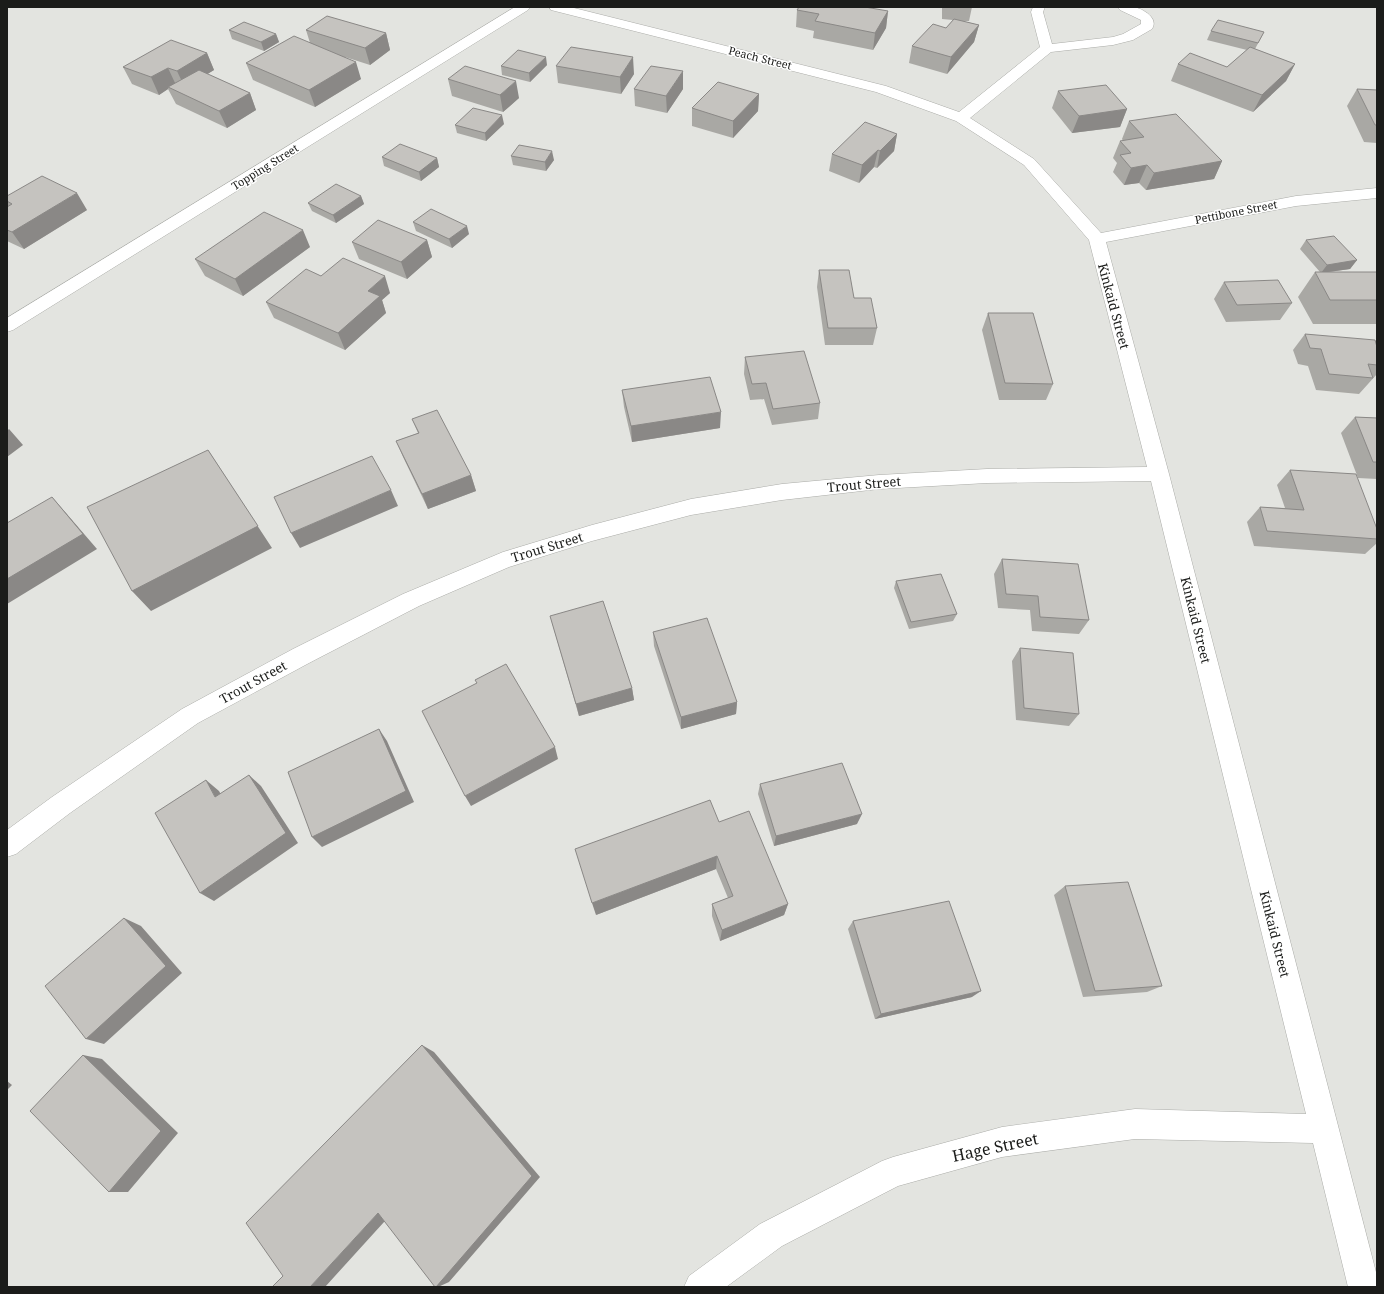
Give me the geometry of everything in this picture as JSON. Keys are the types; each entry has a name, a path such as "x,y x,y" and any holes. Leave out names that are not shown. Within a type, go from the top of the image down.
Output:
{"street":[{"name":"Topping Street","path":"7,326 524,7"},
{"name":"Peach Street","path":"555,7 881,89 961,118"},
{"path":"1039,7 1037,12 1047,48"},
{"path":"961,118 1047,48 1113,41 1128,36 1147,26 1148,23 1145,17 1124,7"},
{"name":"Kinkaid Street","path":"961,118 1029,162 1097,239 1159,474 1364,1287"},
{"name":"Pettibone Street","path":"1097,239 1296,201 1377,193"},
{"name":"Trout Street","path":"7,845 61,805 190,716 301,656 404,604 503,560 592,533 691,507 782,492 879,482 987,476 1159,474"},
{"name":"Hage Street","path":"700,1287 771,1235 893,1172 1002,1142 1135,1124 1323,1129"}],"building":[{"path":"799,7 865,7 888,11 875,33 815,21 819,14 797,10"},
{"path":"327,16 386,33 365,48 306,30"},
{"path":"954,19 979,25 951,57 912,46 933,24 946,28"},
{"path":"1218,20 1264,32 1258,43 1211,31"},
{"path":"244,22 276,34 261,42 229,30"},
{"path":"294,36 356,62 309,90 246,63"},
{"path":"171,40 207,53 177,71 168,68 151,77 123,67"},
{"path":"571,47 633,57 620,77 556,66"},
{"path":"1250,47 1295,64 1262,95 1178,64 1190,53 1227,67"},
{"path":"518,50 546,57 529,73 501,66"},
{"path":"465,66 516,81 500,95 448,79"},
{"path":"651,66 683,71 666,96 634,89"},
{"path":"199,70 250,93 219,111 168,87"},
{"path":"718,82 759,94 733,121 692,108"},
{"path":"1106,85 1127,109 1079,116 1058,91"},
{"path":"1357,89 1377,90 1377,125 1375,125"},
{"path":"473,108 502,115 485,133 455,125"},
{"path":"1176,114 1222,161 1154,173 1147,165 1131,168 1120,155 1131,153 1120,141 1144,137 1129,121"},
{"path":"865,122 897,134 880,151 878,150 862,165 832,154"},
{"path":"400,144 437,158 419,172 382,157"},
{"path":"519,145 552,151 545,162 511,156"},
{"path":"42,176 77,193 12,232 7,230 7,207 12,204 7,201 7,196"},
{"path":"336,184 361,196 333,215 308,203"},
{"path":"431,209 467,226 449,239 413,222"},
{"path":"264,212 303,230 235,279 195,259"},
{"path":"378,220 427,240 401,262 352,242"},
{"path":"1334,236 1357,260 1327,265 1306,240"},
{"path":"343,258 385,276 368,291 380,296 338,333 266,302 306,269 321,276"},
{"path":"819,270 849,270 854,298 871,298 877,328 828,328"},
{"path":"1315,272 1377,272 1377,300 1330,300"},
{"path":"1278,280 1292,303 1237,305 1224,282"},
{"path":"988,313 1033,313 1053,384 1005,383"},
{"path":"1305,334 1375,340 1377,347 1377,365 1368,364 1373,378 1329,374 1321,349 1310,348"},
{"path":"804,351 820,403 773,409 766,383 752,384 745,357"},
{"path":"710,377 721,412 631,426 622,390"},
{"path":"437,410 471,475 422,494 396,441 419,433 412,419"},
{"path":"1355,417 1377,418 1377,462 1373,462"},
{"path":"208,450 258,526 132,591 87,507"},
{"path":"372,456 391,490 291,533 274,497"},
{"path":"1290,470 1356,474 1377,529 1377,539 1267,531 1260,507 1304,510"},
{"path":"52,497 83,534 7,579 7,523"},
{"path":"1002,559 1078,564 1089,620 1040,617 1038,596 1006,594"},
{"path":"941,574 957,614 911,622 896,581"},
{"path":"603,601 632,688 576,704 550,616"},
{"path":"707,618 737,702 681,717 653,632"},
{"path":"1020,648 1073,653 1079,714 1024,708"},
{"path":"506,664 555,747 465,796 422,711 477,683 475,680"},
{"path":"379,729 406,791 312,837 288,772"},
{"path":"842,763 862,814 776,836 760,784"},
{"path":"249,775 286,833 200,893 155,813 206,780 215,797"},
{"path":"710,800 719,822 749,811 788,904 722,930 712,904 733,896 717,856 592,903 575,849"},
{"path":"1128,882 1162,986 1095,991 1065,886"},
{"path":"949,901 981,991 881,1014 853,921"},
{"path":"124,918 166,966 86,1039 45,986"},
{"path":"422,1045 532,1176 436,1287 378,1213 310,1287 272,1287 283,1276 246,1223"},
{"path":"83,1055 161,1131 109,1192 30,1111"}]}
